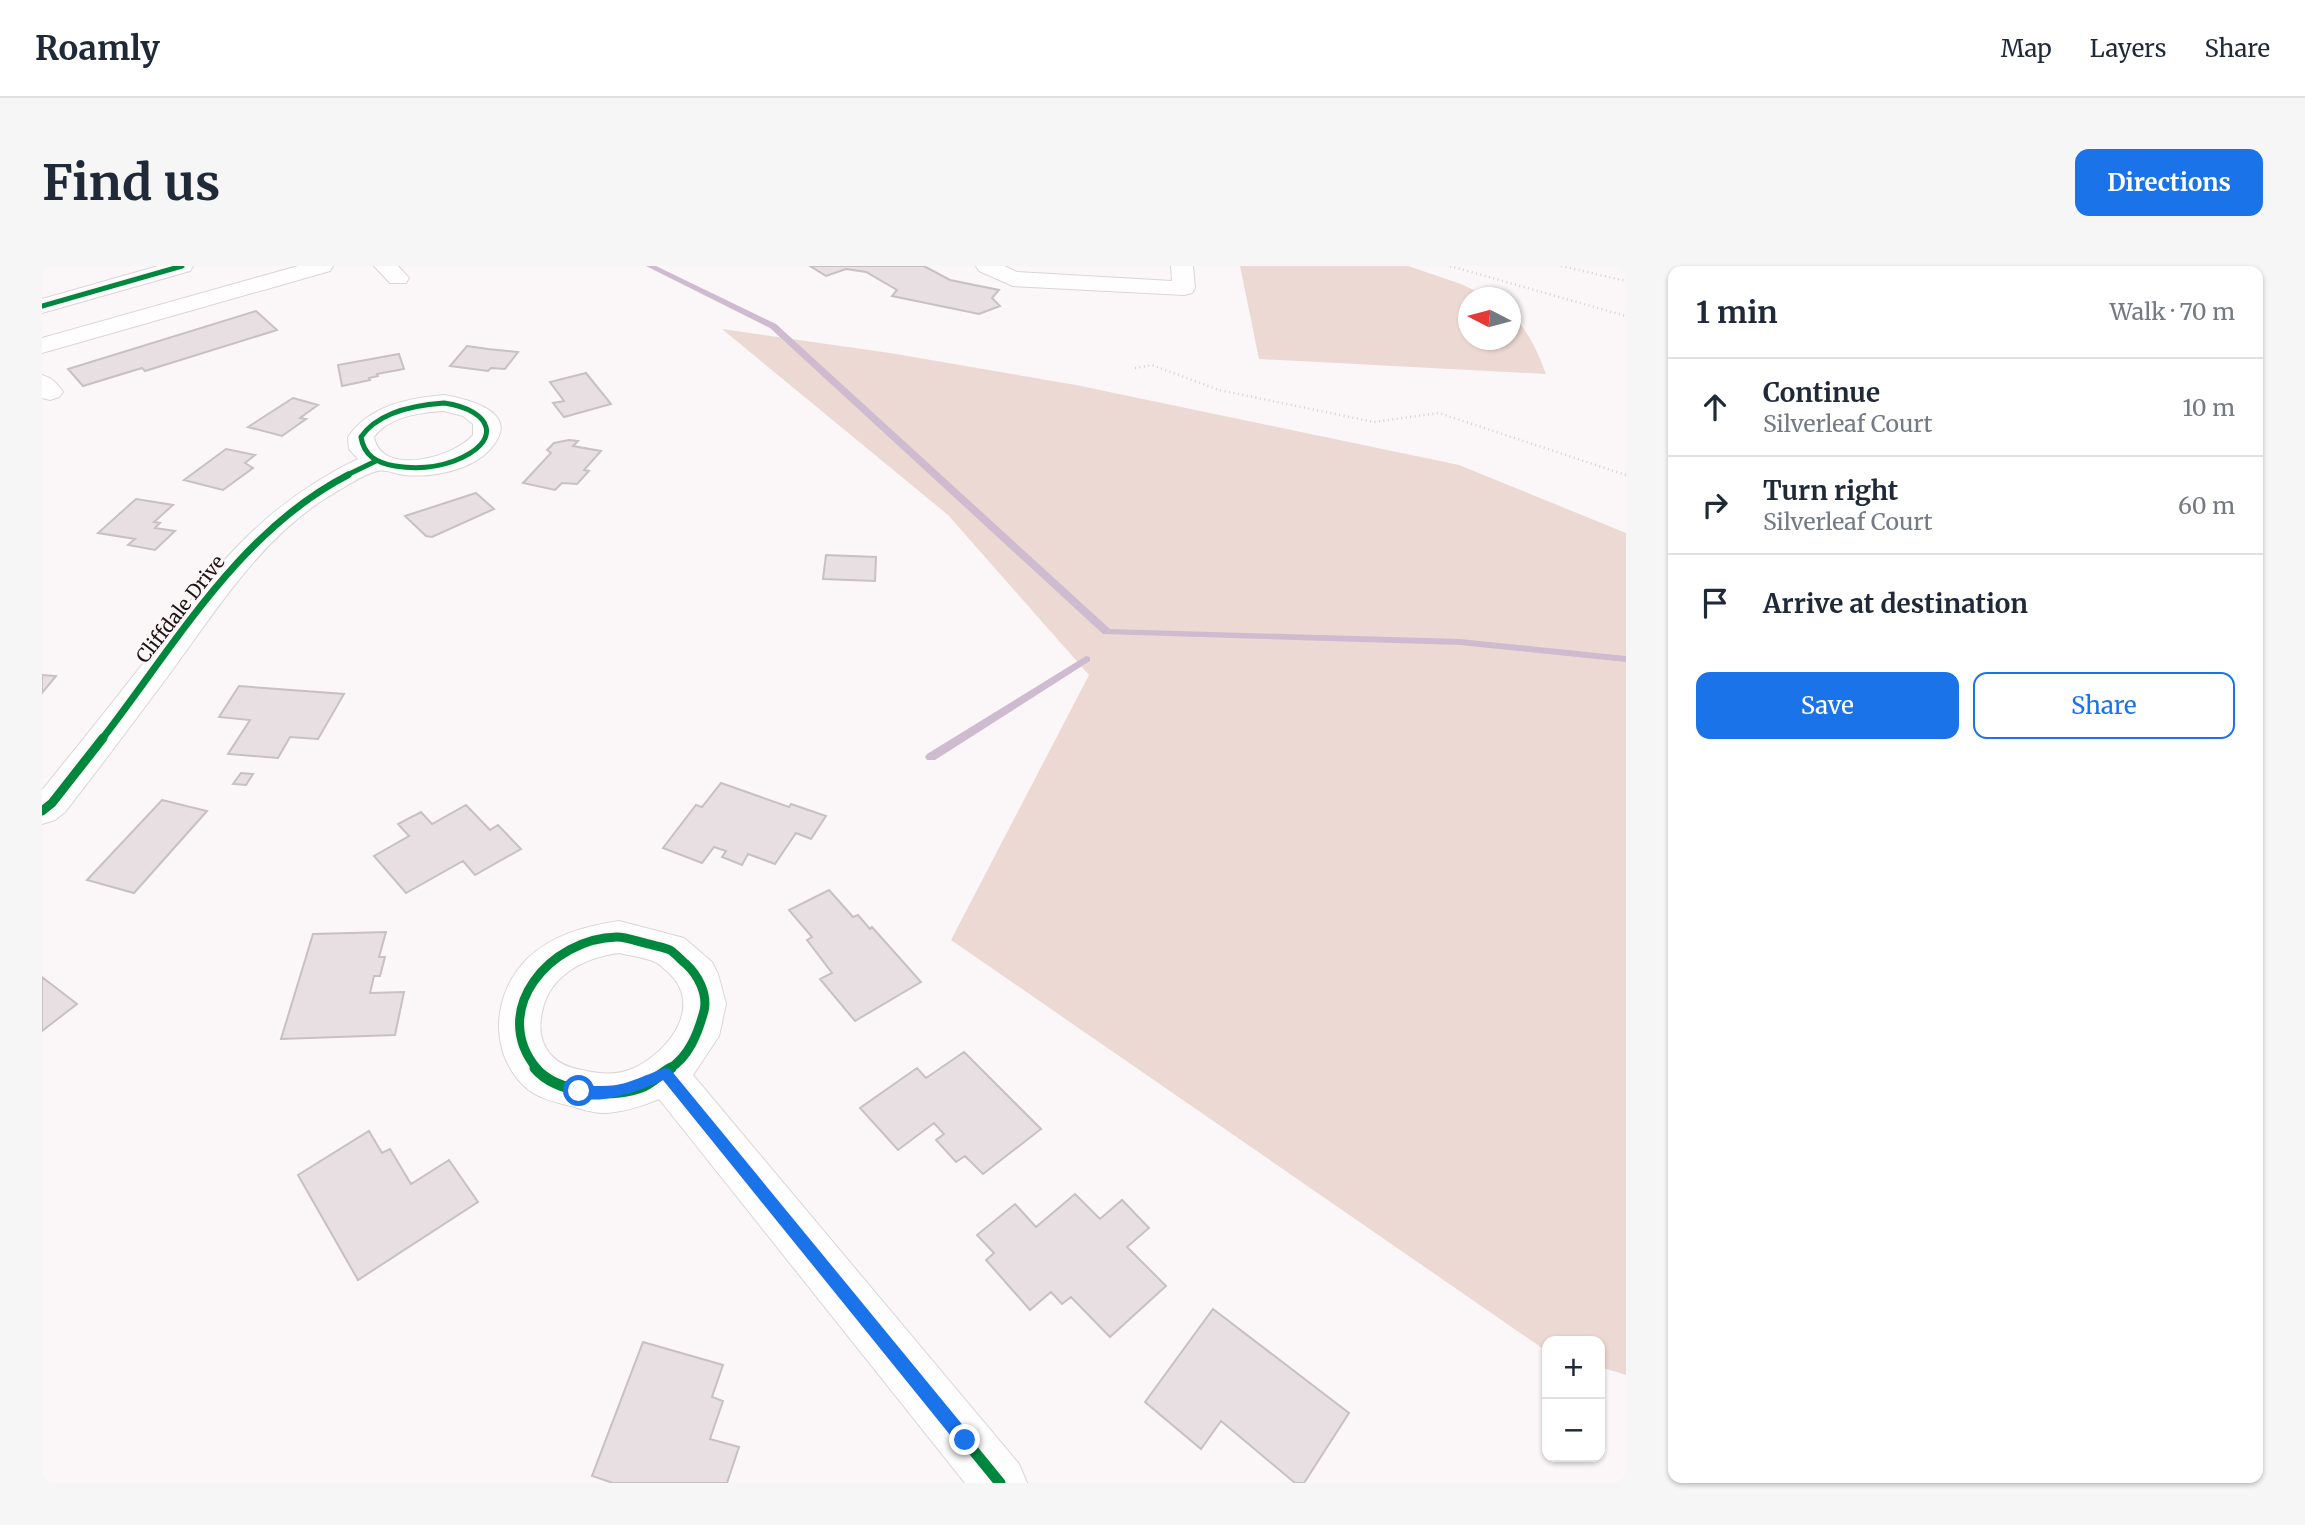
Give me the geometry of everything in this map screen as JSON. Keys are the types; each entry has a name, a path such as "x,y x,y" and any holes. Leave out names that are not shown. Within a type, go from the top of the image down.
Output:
{"street":[{"path":"42,346 322,266"},
{"path":"987,266 1013,279 1184,288 1182,266"},
{"path":"42,306 179,267 214,297"},
{"name":"Cliffdale Drive","path":"42,811 52,803 254,544 287,514 322,489 376,461"},
{"path":"619,937 653,942 682,956 700,980 706,1009 703,1029 692,1048 665,1073 630,1089 604,1093 579,1091 556,1083 537,1070 525,1053 518,1034 518,1014 524,994 536,975 573,948 596,940 619,937"},
{"path":"665,1073 1000,1483"}],"path":[{"path":"1450,266 1626,316"},
{"path":"1561,266 1626,281"},
{"path":"1135,368 1152,365 1219,390 1374,422 1439,413 1626,475"}],"shaded area":[{"path":"1240,266 1408,266 1467,287 1458,287 1458,350 1521,350 1521,326 1532,342 1546,374 1259,359"},
{"path":"722,329 890,353 1076,385 1459,465 1626,533 1626,1375 1605,1369 1605,1336 1542,1336 1542,1348 951,940 1089,675 948,515"}],"building":[{"path":"810,266 924,266 950,280 999,290 992,298 1000,306 979,314 892,296 897,290 866,272 846,269 826,276"},
{"path":"256,311 277,330 145,371 142,368 83,386 68,369"},
{"path":"467,346 518,352 505,369 491,368 488,371 450,366"},
{"path":"399,354 404,369 377,374 378,376 369,378 370,380 342,386 338,365"},
{"path":"586,373 611,404 564,417 553,403 564,401 550,382"},
{"path":"293,398 318,405 300,418 306,419 282,436 248,427"},
{"path":"578,441 573,446 601,451 584,470 589,471 577,484 562,483 555,490 523,483 551,453 547,450 554,443"},
{"path":"226,449 255,455 245,463 253,468 223,490 184,480"},
{"path":"476,493 494,509 432,537 426,536 405,516"},
{"path":"136,499 173,505 154,522 160,523 155,528 175,531 155,550 128,545 135,539 98,533"},
{"path":"826,555 876,557 875,581 823,579"},
{"path":"42,675 56,676 42,693"},
{"path":"239,686 344,694 318,739 290,737 278,758 228,754 250,720 219,717"},
{"path":"241,773 253,774 246,785 233,784"},
{"path":"721,783 789,807 791,804 826,816 811,839 796,833 775,864 748,854 742,865 722,857 726,851 714,847 702,863 663,848 696,805 702,807"},
{"path":"162,800 207,811 134,893 87,880"},
{"path":"466,805 490,830 498,825 521,849 475,875 463,861 406,893 374,856 409,836 398,824 421,812 432,824"},
{"path":"829,890 853,917 858,915 870,929 872,927 921,982 855,1021 820,979 832,973 807,940 812,937 789,910"},
{"path":"386,932 379,957 385,957 380,976 374,976 370,993 404,992 395,1035 281,1039 313,934"},
{"path":"42,977 77,1004 42,1031"},
{"path":"964,1052 1041,1129 983,1174 965,1156 956,1162 936,1140 944,1134 934,1123 898,1150 860,1108 917,1068 926,1078"},
{"path":"369,1131 382,1153 390,1149 411,1184 449,1160 478,1202 358,1280 298,1175"},
{"path":"1075,1194 1100,1219 1122,1200 1149,1228 1127,1247 1166,1286 1110,1337 1071,1297 1062,1304 1051,1292 1030,1310 986,1260 994,1253 977,1235 1015,1204 1036,1227"},
{"path":"1213,1309 1349,1413 1304,1483 1295,1483 1221,1421 1201,1449 1145,1402"},
{"path":"643,1342 723,1365 712,1397 723,1401 710,1439 739,1447 727,1483 613,1483 592,1476"}],"waterway":[{"path":"650,266 773,326 1107,632 1460,642 1626,659"},
{"path":"931,757 1086,659"}],"cycle path":[{"path":"42,306 182,266"},
{"path":"42,811 52,803 80,768 218,586 250,549 295,507 317,492 376,461 402,467 429,467 456,460 478,446 488,429 485,421 472,411 444,403 397,412 368,427 361,437 363,449 376,461"},
{"path":"619,937 669,950 697,974 705,1004 697,1036 675,1065 642,1086 602,1094 557,1084 540,1073 528,1058 521,1041 519,1023 529,988 540,972 562,954 586,944 619,937"},
{"path":"665,1073 1000,1483"}],"route":[{"path":"579,1091 604,1093 630,1089 665,1073 965,1440"}]}
